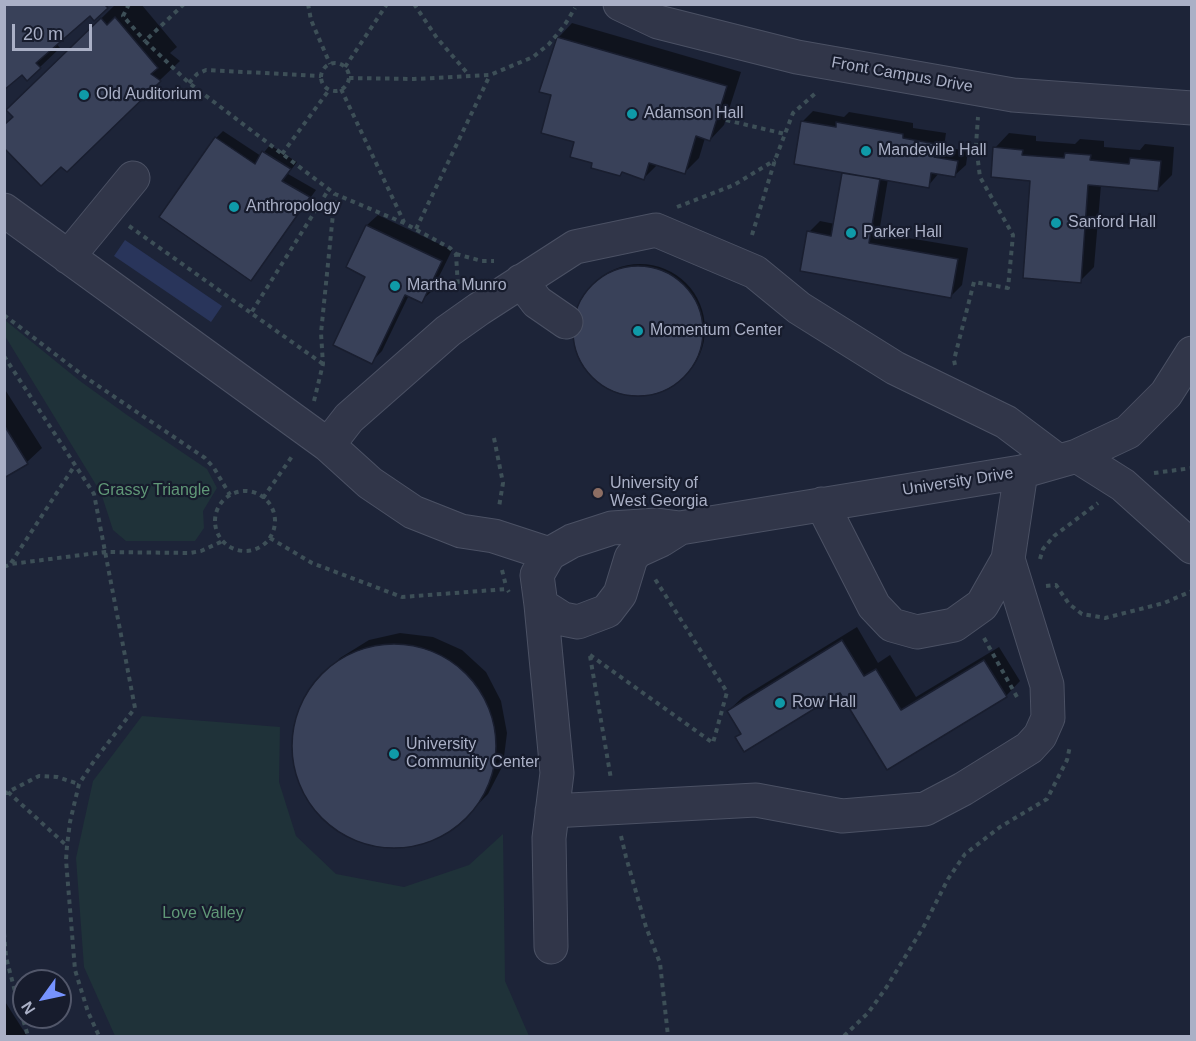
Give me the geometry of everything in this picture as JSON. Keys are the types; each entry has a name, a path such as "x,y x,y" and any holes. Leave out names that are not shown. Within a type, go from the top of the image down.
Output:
{"street":[{"name":"Front Campus Drive","path":"620,4 658,22 797,57 846,66 1013,95 1191,108"},
{"path":"68,257 133,178"},
{"path":"4,210 317,437 370,483 412,512 461,531 494,536 549,554 526,602 557,773 549,838 551,947"},
{"path":"317,437 349,418 448,331 574,247 656,230 755,272 799,308 895,368 1005,422 1067,459 1123,485 1191,546"},
{"path":"521,281 537,302 566,322"},
{"name":"University Drive","path":"549,554 572,541 612,528 657,525 680,528 1021,472 1067,459 1128,432 1166,394 1191,352"},
{"path":"822,504 874,606 892,625 917,632 954,625 982,605 1008,559 1021,472"},
{"name":"University Drive","path":"526,602 563,620 578,622 607,611 620,594 631,558 637,551 680,528"},
{"path":"552,811 756,800 842,816 925,809 963,789 1029,748 1040,736 1048,718 1047,684 1008,559"}],"path":[{"path":"129,4 123,16 145,41 189,83 335,194 404,223 450,248 456,254 482,261 494,261"},
{"path":"145,41 184,4"},
{"path":"308,4 311,20 330,64"},
{"path":"345,67 387,4"},
{"path":"414,4 437,38 469,76"},
{"path":"349,78 414,79 490,75 532,57 549,44 575,8"},
{"path":"338,63 345,67 349,74 349,81 337,91 329,90 323,84 321,76 324,69 330,64 338,63"},
{"path":"752,235 775,160 794,112 846,66"},
{"path":"189,83 197,74 206,70 321,76"},
{"path":"416,229 490,75"},
{"path":"341,89 404,223"},
{"path":"956,369 954,360 974,282 1008,288 1013,235 980,177 976,145 980,89"},
{"path":"282,154 329,90"},
{"path":"726,120 785,134"},
{"path":"676,207 734,185 775,160"},
{"path":"250,313 329,189"},
{"path":"263,498 297,449 317,437 312,411 323,364 321,333 335,194"},
{"path":"107,210 323,364"},
{"path":"456,254 459,297"},
{"path":"4,315 85,377 205,458 214,468 230,495"},
{"path":"4,356 94,494 135,708 79,784 67,846 66,860 75,970 88,1012 99,1036"},
{"path":"10,564 75,465"},
{"path":"249,491 263,498 272,508 275,518 275,527 265,544 247,551 237,550 223,541 216,530 215,520 222,502 230,495 249,491"},
{"path":"270,538 312,563 402,597 507,589 526,602"},
{"path":"4,567 10,564 105,552 190,553 201,551 223,541"},
{"path":"590,655 713,743 727,692 650,571"},
{"path":"1036,588 1056,585 1070,604 1082,614 1105,618 1164,603 1191,591"},
{"path":"980,631 1018,698"},
{"path":"67,846 6,793 39,776 57,777 79,784"},
{"path":"646,927 660,963 668,1036"},
{"path":"4,933 6,957 28,1036"}],"green space":[{"name":"Grassy Triangle","path":"6,321 80,381 207,469 217,488 203,511 204,528 195,541 126,541 113,530 101,493 5,336"},
{"name":"Love Valley","path":"142,716 280,727 279,782 296,836 336,874 404,887 469,865 503,834 505,981 529,1036 115,1036 84,967 76,858 93,781"}],"water":[{"path":"125,240 222,306 211,322 114,256"}],"building":[{"path":"4,4 104,4 108,8 94,21 90,16 36,63 41,68 27,81 22,75 4,90"},
{"name":"Old Auditorium","path":"115,17 158,68 151,74 161,81 67,172 61,167 41,186 4,148 4,125 13,117 6,110 101,18 107,25"},
{"name":"Adamson Hall","path":"557,37 727,86 710,141 696,136 685,174 649,163 644,180 622,172 620,176 591,168 592,163 570,157 574,142 541,133 551,95 539,92"},
{"name":"Mandeville Hall","path":"801,121 836,127 836,122 903,134 903,138 936,144 934,157 958,161 955,177 931,173 929,188 794,164"},
{"name":"Anthropology","path":"215,137 255,164 262,151 291,169 282,181 310,197 251,281 159,217"},
{"name":"Sanford Hall","path":"993,147 1023,150 1022,155 1064,158 1065,153 1091,155 1090,160 1129,164 1130,158 1161,161 1158,191 1088,185 1081,283 1023,278 1030,181 991,177"},
{"name":"Parker Hall","path":"842,173 880,179 869,243 958,259 951,298 800,271 807,231 831,236"},
{"name":"Martha Munro","path":"366,225 442,261 422,303 405,295 372,364 333,345 365,277 346,267"},
{"name":"Momentum Center","path":"638,266 663,271 684,285 698,306 703,331 698,356 684,377 663,391 638,396 613,391 592,377 578,356 573,331 578,306 592,285 613,271"},
{"path":"4,425 28,464 4,478"},
{"name":"Row Hall","path":"842,640 864,676 876,669 901,710 984,660 1007,697 887,770 840,693 744,752 735,737 741,734 727,711"},
{"name":"University Community Center","path":"394,644 414,646 442,656 459,667 473,681 488,707 494,726 496,746 494,766 484,794 473,811 459,825 433,840 414,846 394,848 374,846 346,836 329,825 315,811 300,785 294,766 292,746 294,726 304,698 315,681 329,667 355,652 374,646"}],"place":[{"name":"Old Auditorium","path":"84,95"},
{"name":"Adamson Hall","path":"632,114"},
{"name":"Mandeville Hall","path":"866,151"},
{"name":"Anthropology","path":"234,207"},
{"name":"Sanford Hall","path":"1056,223"},
{"name":"Parker Hall","path":"851,233"},
{"name":"Martha Munro","path":"395,286"},
{"name":"Momentum Center","path":"638,331"},
{"name":"University of West Georgia","path":"598,493"},
{"name":"Row Hall","path":"780,703"},
{"name":"University Community Center","path":"394,754"}]}
